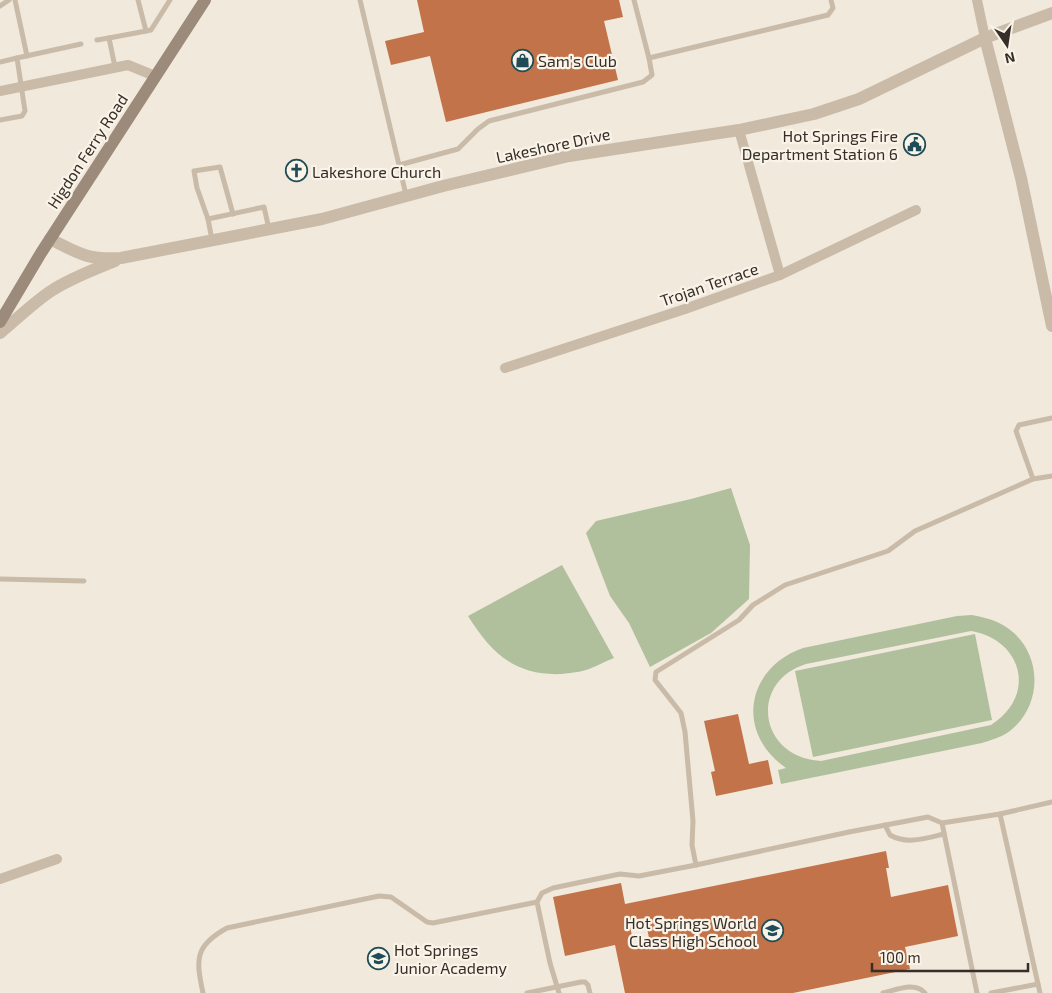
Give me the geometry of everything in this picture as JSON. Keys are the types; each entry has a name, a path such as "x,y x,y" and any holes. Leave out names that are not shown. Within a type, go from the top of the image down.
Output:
{"main road":[{"name":"Higdon Ferry Road","path":"0,322 50,239 205,0"}],"street":[{"path":"977,0 1021,178 1052,326"},
{"name":"Lakeshore Drive","path":"50,239 84,256 100,259 122,258 322,219 569,156 739,130 814,114 859,99 985,38 1051,15"},
{"path":"0,91 128,65 155,76"},
{"path":"739,130 780,275"},
{"name":"Trojan Terrace","path":"505,368 780,275 916,210"},
{"path":"0,333 52,290 72,279 122,258"},
{"path":"0,879 56,859"}],"lane":[{"path":"0,6 9,0"},
{"path":"15,0 27,56"},
{"path":"138,0 146,31"},
{"path":"96,40 151,30 170,0"},
{"path":"360,0 407,196"},
{"path":"399,165 458,149 478,128 489,121 643,82 652,74 634,0"},
{"path":"648,58 828,15 833,8 831,0"},
{"path":"108,38 115,68"},
{"path":"0,61 81,44"},
{"path":"0,120 22,116 25,111 17,58"},
{"path":"212,240 194,171 220,167 234,214"},
{"path":"208,219 264,207 269,229"},
{"path":"1033,479 1016,431 1019,425 1052,418"},
{"path":"696,865 692,845 693,821 682,712 655,680 656,672 739,620 753,605 785,585 888,552 915,531 1033,479 1052,476"},
{"path":"0,579 84,581"},
{"path":"559,993 537,902 542,893 553,888 620,874 639,876 928,817 942,823 1000,814 1052,802"},
{"path":"1000,814 1040,993"},
{"path":"942,823 977,993"},
{"path":"885,825 890,835 904,840 916,840 944,834"},
{"path":"203,993 198,967 199,956 206,944 216,934 227,928 379,896 391,897 427,922 433,923 537,902"},
{"path":"527,993 585,982 590,993"},
{"path":"991,993 1038,984"},
{"path":"882,993 914,986 920,987 925,993"}],"green space":[{"path":"731,488 750,545 749,599 711,633 650,667 629,623 610,596 586,533 596,521"},
{"path":"562,565 614,658 586,670 562,674 545,674 518,667 496,652 468,616"},
{"path":"972,615 998,622 1015,634 1025,647 1032,661 1033,692 1028,708 1020,721 1004,735 982,743 781,784 778,770 786,768 770,754 759,737 754,720 754,702 759,686 769,670 784,657 803,648 957,616","holes":["971,631 989,636 1003,645 1012,657 1018,670 1019,685 1015,699 1005,713 991,725 821,761 800,757 784,747 774,734 769,718 769,702 775,686 787,673 806,664"]},
{"path":"975,634 992,720 813,757 795,671"}],"building":[{"name":"Sam's Club","path":"417,0 619,0 623,17 604,21 618,80 446,122 430,56 391,65 385,41 424,32"},
{"path":"738,714 749,764 768,760 773,784 716,796 711,772 715,771 704,721"},
{"name":"Hot Springs World Class High School","path":"886,851 889,868 886,868 891,897 948,885 958,936 905,947 910,969 793,993 625,993 615,945 565,956 553,897 621,883 625,904","holes":["645,918 650,943 634,946 629,921"]}],"place":[{"name":"Sam's Club","path":"522,60"},
{"name":"Hot Springs Fire Department Station 6","path":"914,144"},
{"name":"Lakeshore Church","path":"296,171"},
{"name":"Hot Springs World Class High School","path":"773,931"},
{"name":"Hot Springs Junior Academy","path":"378,958"}]}
